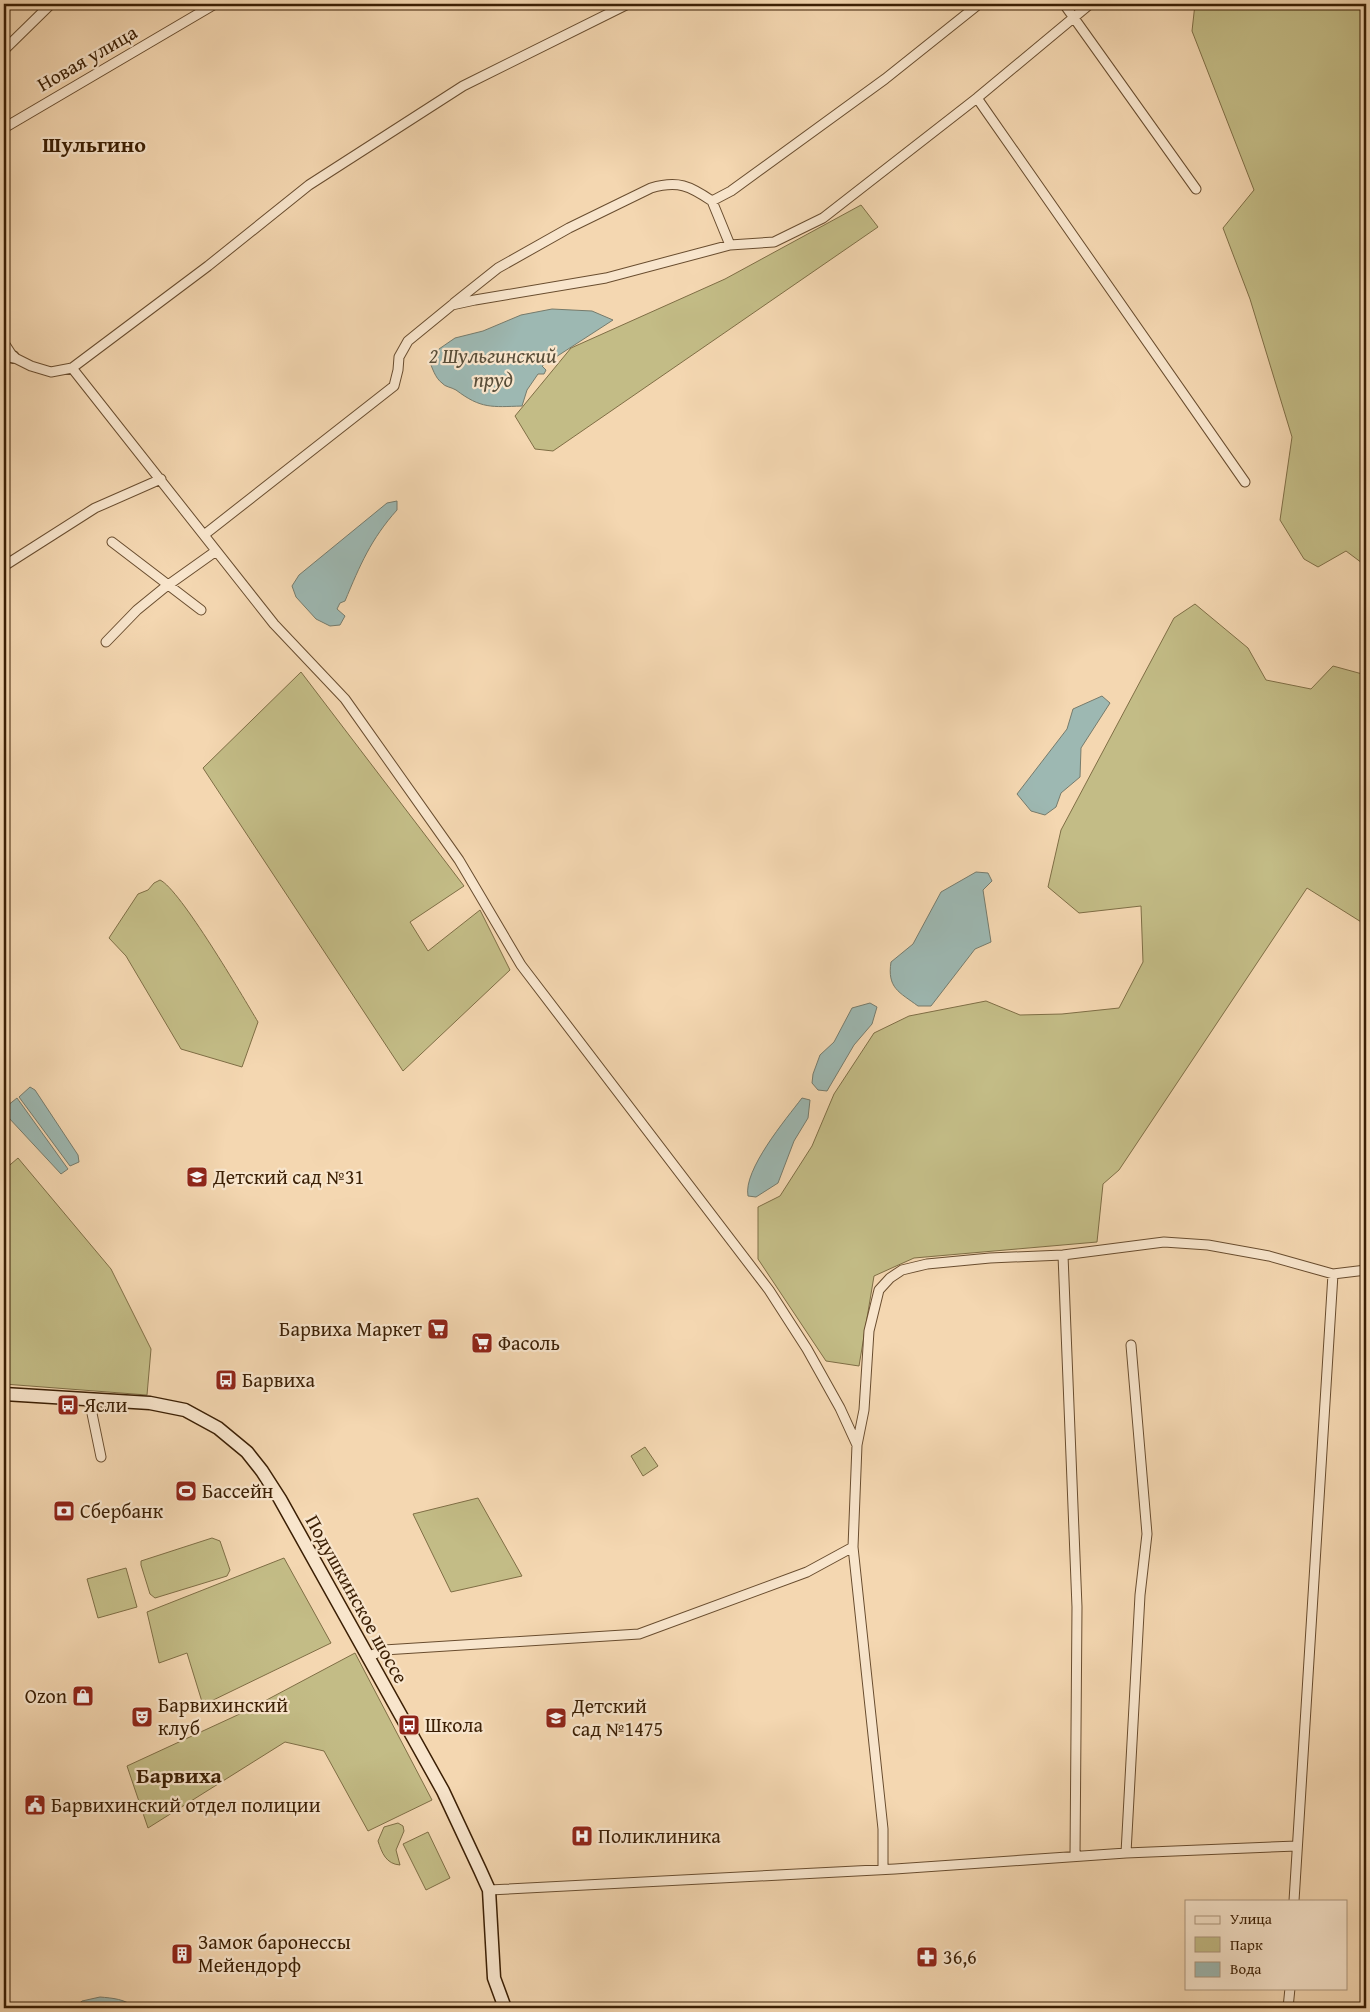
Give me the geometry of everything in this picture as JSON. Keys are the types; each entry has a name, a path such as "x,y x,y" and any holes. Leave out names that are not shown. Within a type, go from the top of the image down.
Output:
{"main road":[{"name":"Подушкинское шоссе","path":"4,1394 150,1403 185,1410 218,1428 247,1452 280,1499 443,1791 488,1890 494,1978 505,2008"}],"street":[{"path":"4,50 51,4"},
{"name":"Новая улица","path":"4,128 215,4"},
{"path":"4,343 8,356 32,366 51,372 72,368 208,266 310,184 342,163 463,86 628,4"},
{"path":"712,201 731,191 885,80 979,4"},
{"path":"1064,4 1196,190"},
{"path":"452,305 606,278 730,245 774,242 822,218 978,98 1090,4"},
{"path":"978,98 1245,482"},
{"path":"204,535 394,386 399,357 408,341 498,268 569,228 651,188 664,184 681,184 694,189 712,201 730,245"},
{"path":"72,368 274,624 344,699 459,860 521,965 769,1290 807,1349 840,1408 857,1445"},
{"path":"4,566 96,508 161,479"},
{"path":"112,542 201,610"},
{"path":"106,642 138,610 168,585 216,551"},
{"path":"883,1870 883,1829 853,1546 857,1445 864,1410 869,1331 879,1290 890,1278 902,1270 927,1264 990,1258 1063,1255 1164,1242 1185,1242 1269,1256 1333,1274 1366,1270"},
{"path":"1063,1255 1077,1607 1075,1856"},
{"path":"1294,1900 1333,1274"},
{"path":"1126,1853 1140,1595 1147,1534 1131,1345"},
{"path":"89,1399 101,1457"},
{"path":"367,1657 384,1650 640,1634 807,1572 853,1546"},
{"path":"488,1890 883,1870 1126,1853 1297,1846"},
{"path":"1288,2008 1290,1990"}],"green space":[{"path":"1195,4 1366,4 1366,566 1346,551 1318,567 1304,559 1280,520 1292,437 1250,299 1223,228 1254,190 1192,31"},
{"path":"861,205 878,227 553,451 535,449 515,416 571,348 725,279"},
{"path":"1195,604 1248,648 1266,680 1311,689 1333,666 1366,675 1366,925 1307,888 1119,1170 1103,1184 1097,1242 914,1258 874,1276 859,1366 826,1361 758,1259 758,1207 780,1196 812,1146 834,1094 874,1033 909,1016 986,1001 1020,1015 1062,1014 1119,1008 1143,962 1141,906 1079,913 1048,887 1061,830 1174,618"},
{"path":"301,672 464,886 410,922 428,951 480,910 510,970 403,1071 203,768"},
{"path":"160,880 182,902 196,922 258,1022 242,1067 181,1049 126,956 109,938 138,894 148,890 154,883"},
{"path":"18,1158 111,1269 151,1349 147,1395 4,1384 4,1170"},
{"path":"645,1447 658,1466 643,1476 631,1456"},
{"path":"478,1498 522,1576 451,1592 413,1514"},
{"path":"212,1538 220,1541 230,1570 227,1576 155,1598 150,1594 141,1561"},
{"path":"284,1558 331,1643 203,1705 187,1653 159,1663 147,1612"},
{"path":"126,1568 137,1607 98,1618 87,1579"},
{"path":"355,1653 432,1800 368,1831 324,1751 285,1742 148,1828 127,1766 244,1712"},
{"path":"398,1823 403,1826 404,1831 396,1850 400,1865 391,1863 388,1860 383,1854 378,1841 384,1827"},
{"path":"428,1832 450,1878 426,1890 403,1844"}],"water":[{"name":"2 Шульгинский пруд","path":"552,309 592,311 613,320 542,366 546,370 544,374 538,374 527,390 522,406 487,406 480,404 445,385 436,375 429,360 439,349 455,338 483,331 521,315"},
{"path":"397,501 397,510 373,542 345,601 340,603 337,609 345,616 340,625 330,626 316,619 296,597 292,586 299,575 387,503"},
{"path":"1102,696 1110,703 1081,748 1080,777 1061,793 1056,807 1045,815 1031,811 1017,794 1067,729 1073,709"},
{"path":"976,872 988,873 992,881 983,890 991,942 975,949 931,1006 918,1006 896,989 891,978 891,962 913,944 941,892"},
{"path":"870,1003 877,1007 872,1024 854,1045 827,1091 818,1090 812,1083 813,1074 820,1055 834,1042 852,1008"},
{"path":"30,1087 35,1090 78,1155 79,1162 70,1166 19,1097"},
{"path":"17,1098 68,1169 61,1174 8,1117 7,1106"},
{"path":"802,1098 810,1100 808,1118 794,1141 778,1183 756,1197 748,1196 748,1185 759,1159 767,1145"},
{"path":"100,1997 123,2001 135,2008 74,2008 82,2001"}],"place":[{"name":"Детский сад №31","path":"197,1177"},
{"name":"Барвиха Маркет","path":"438,1329"},
{"name":"Фасоль","path":"482,1343"},
{"name":"Барвиха","path":"226,1380"},
{"name":"Ясли","path":"68,1405"},
{"name":"Бассейн","path":"186,1491"},
{"name":"Сбербанк","path":"64,1511"},
{"name":"Ozon","path":"83,1696"},
{"name":"Барвихинский клуб","path":"142,1717"},
{"name":"Детский сад №1475","path":"556,1718"},
{"name":"Школа","path":"409,1725"},
{"name":"Барвихинский отдел полиции","path":"35,1805"},
{"name":"Поликлиника","path":"582,1836"},
{"name":"Замок баронессы Мейендорф","path":"182,1954"},
{"name":"36,6","path":"927,1957"}],"district":[{"name":"Шульгино","path":"94,144"},
{"name":"Барвиха","path":"179,1775"}]}
